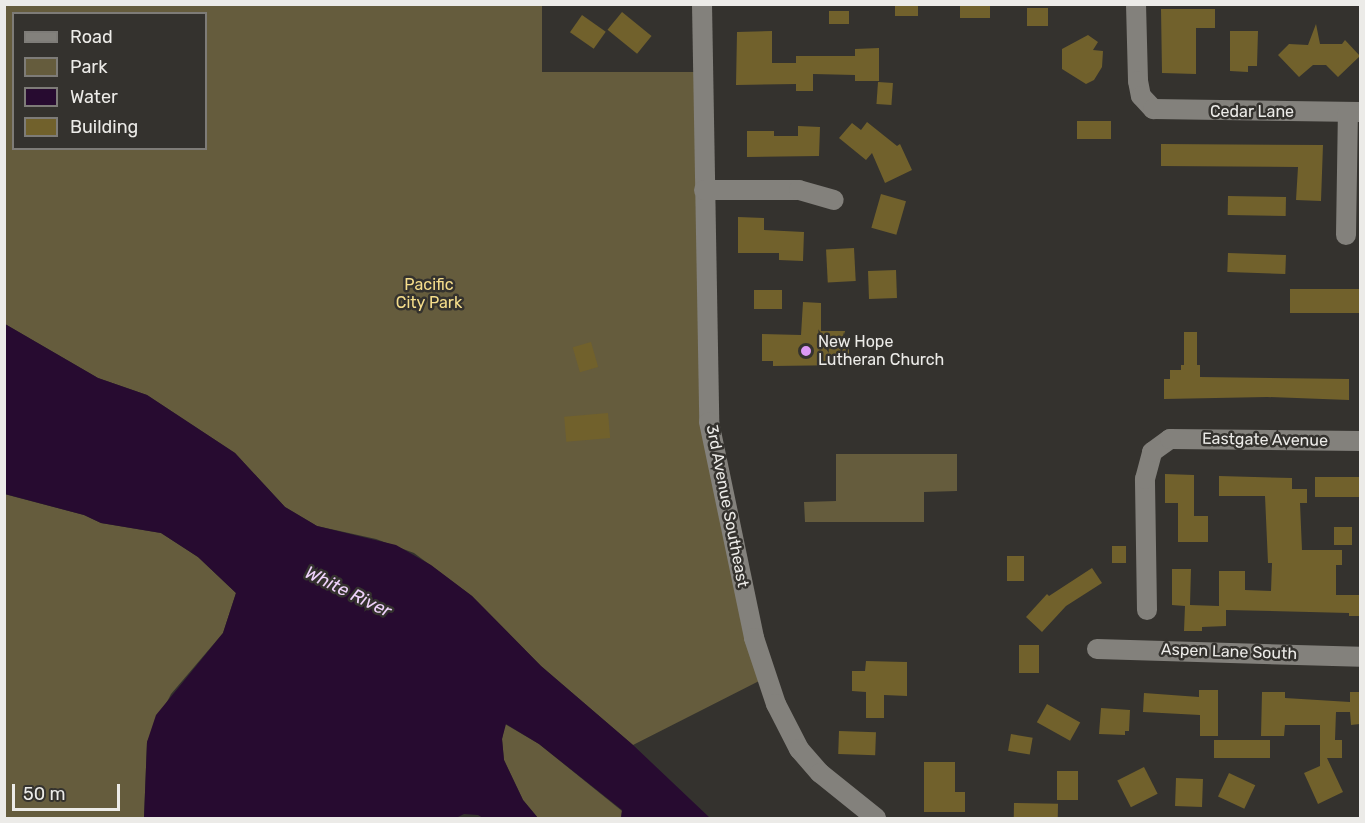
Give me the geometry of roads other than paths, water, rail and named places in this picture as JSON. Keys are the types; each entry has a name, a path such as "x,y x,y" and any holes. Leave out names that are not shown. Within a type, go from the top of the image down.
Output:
{"street":[{"name":"3rd Avenue Southeast","path":"702,4 710,422 754,638 765,678 799,749 820,773 876,819"},
{"name":"Cedar Lane","path":"1136,4 1138,81 1145,103 1153,109 1354,112"},
{"path":"1346,235 1354,112"},
{"path":"704,190 799,190 834,200"},
{"name":"Eastgate Avenue","path":"1148,610 1145,480 1152,452 1170,439 1360,441"},
{"name":"Aspen Lane South","path":"1097,649 1360,657"}],"water":[{"name":"White River","path":"5,324 98,378 147,395 235,453 285,507 317,526 396,545 431,565 472,596 541,666 633,745 710,818 621,818 622,810 539,744 506,724 502,739 504,760 523,800 538,818 483,818 478,815 464,814 456,818 144,818 147,742 156,715 223,633 236,593 198,557 161,533 101,523 84,515 5,494"}],"place":[{"name":"New Hope Lutheran Church","path":"806,351"}],"park label":[{"name":"Pacific City Park","path":"429,294"}]}
